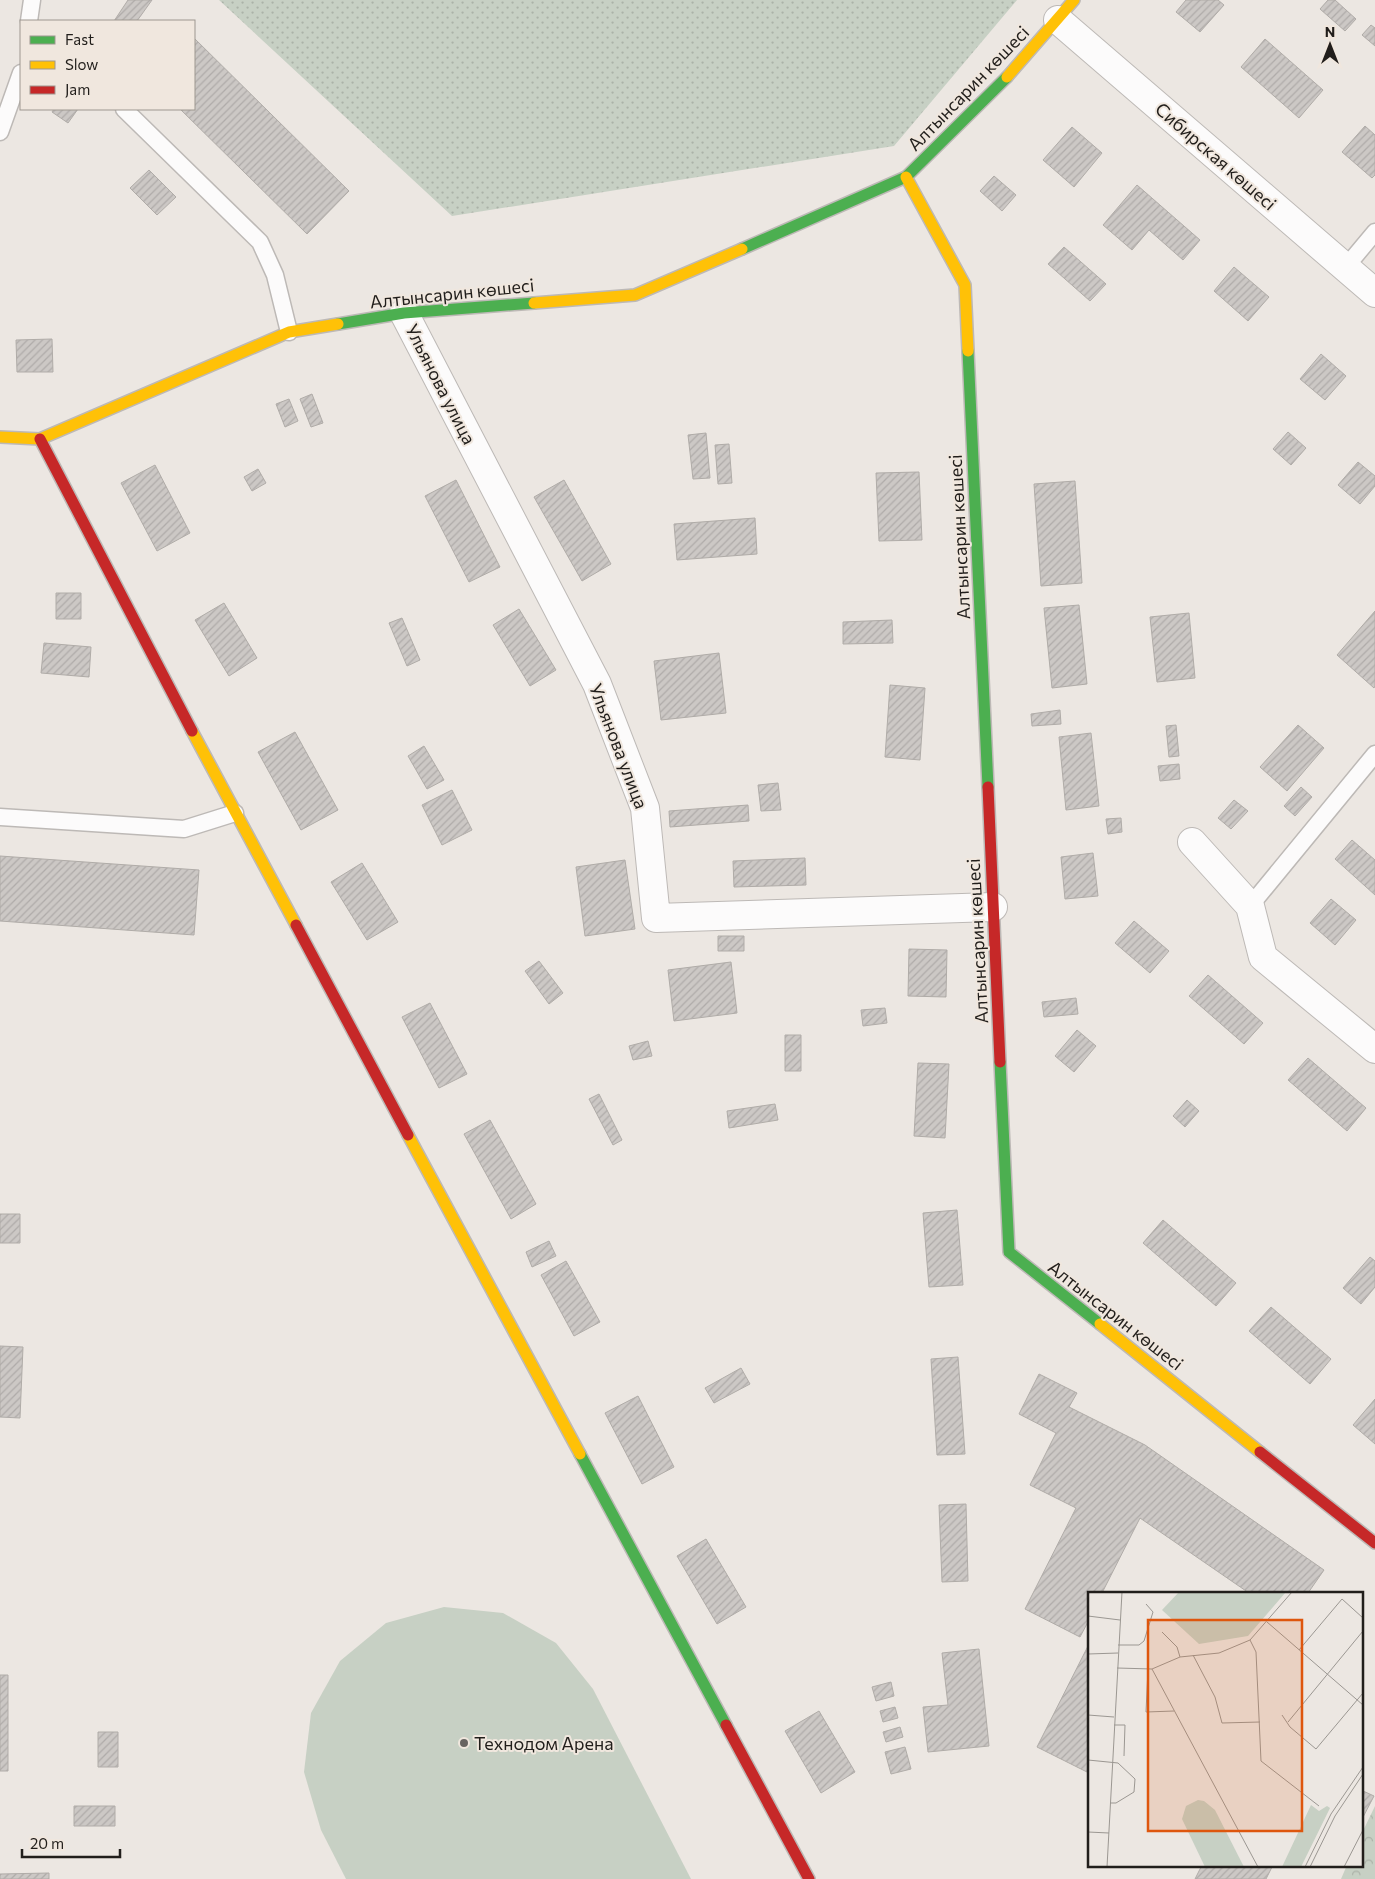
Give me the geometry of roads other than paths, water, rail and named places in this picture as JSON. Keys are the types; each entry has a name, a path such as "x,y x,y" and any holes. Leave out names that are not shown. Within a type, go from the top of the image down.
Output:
{"street":[{"name":"Алтынсарин көшесі","path":"0,437 40,439 289,332 404,313 635,295 906,177 1006,78 1066,10"},
{"name":"Сибирская көшесі","path":"1066,10 1345,268 1375,293"},
{"name":"Алтынсарин көшесі","path":"906,177 965,285 1010,1252 1375,1543"},
{"name":"Ульянова улица","path":"404,313 597,684 645,808 656,918 993,907"},
{"path":"40,439 235,814 808,1879"},
{"path":"1192,842 1250,906 1263,957 1375,1049"}],"lane":[{"path":"29,20 32,0"},
{"path":"0,132 20,76"},
{"path":"125,110 260,242 276,275 289,332"},
{"path":"1345,268 1375,232"},
{"path":"1250,906 1375,754"},
{"path":"0,817 184,829 235,814"}],"place":[{"name":"Технодом Арена","path":"464,1743"}]}
